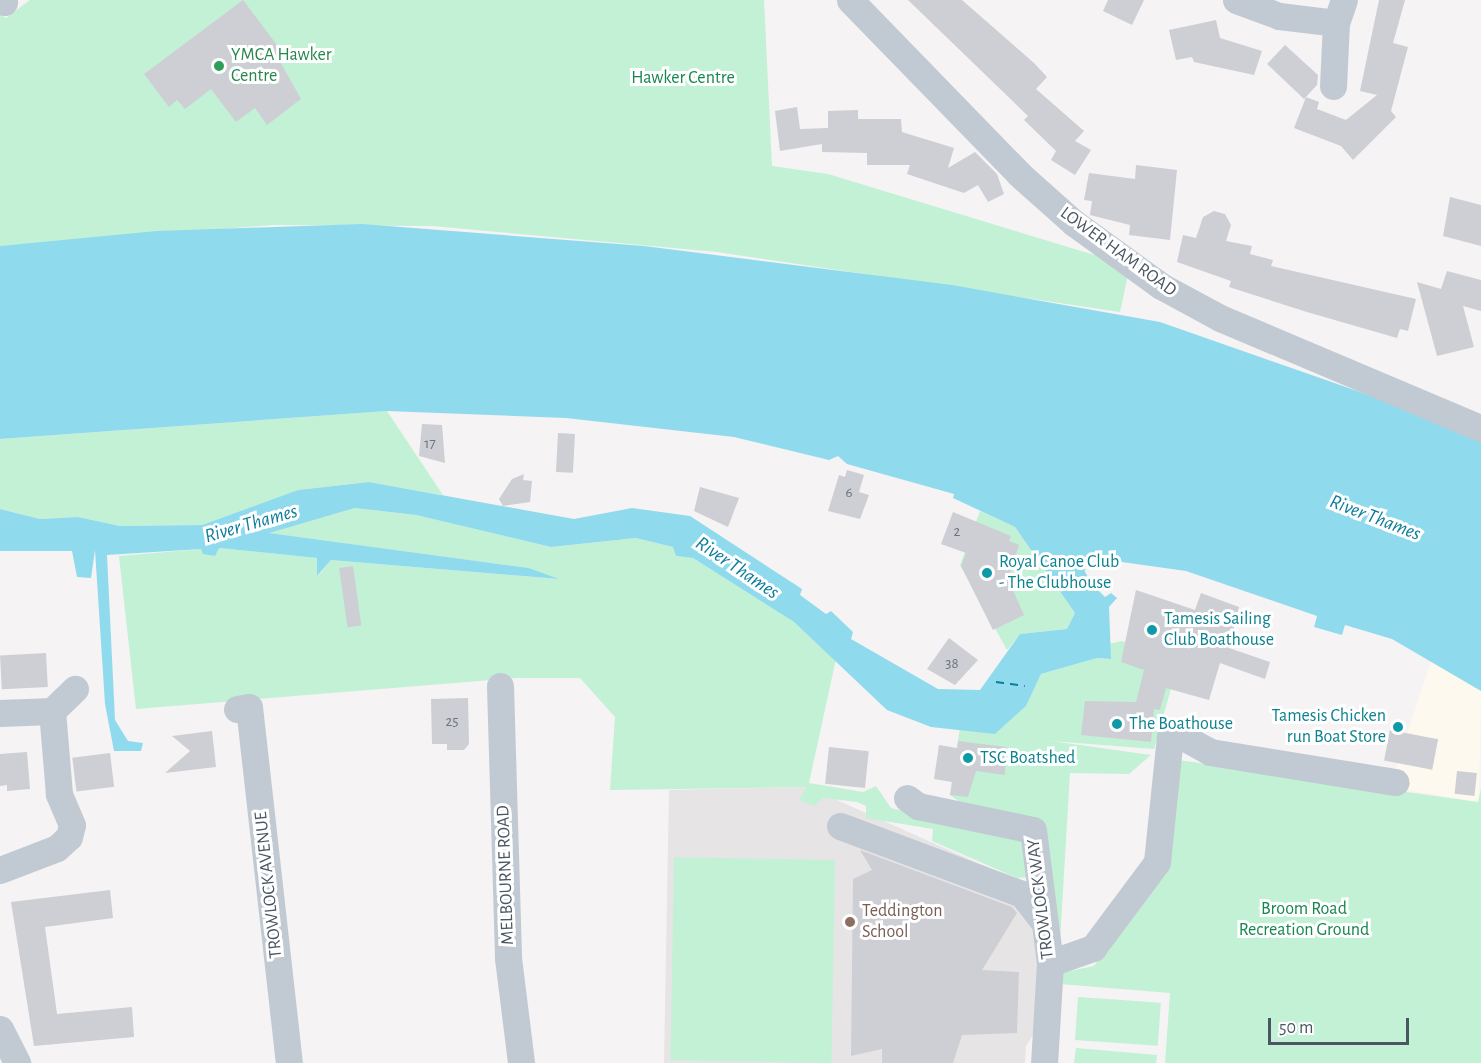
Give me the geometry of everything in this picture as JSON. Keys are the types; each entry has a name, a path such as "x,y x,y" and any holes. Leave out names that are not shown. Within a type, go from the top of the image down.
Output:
{"street":[{"name":"LOWER HAM ROAD","path":"849,0 1019,174 1074,223 1161,286 1220,318 1481,428"},
{"path":"1236,0 1279,16 1340,11 1333,86"},
{"name":"MELBOURNE ROAD","path":"501,686 508,958 521,1063"},
{"path":"0,713 52,711 75,689"},
{"name":"TROWLOCK AVENUE","path":"249,707 289,1063"},
{"path":"0,870 57,848 69,837 72,825 59,794 52,711"},
{"path":"1050,963 1093,948 1157,862 1170,737 1185,738 1210,752 1396,782"},
{"name":"TROWLOCK WAY","path":"907,798 918,806 1033,830 1050,963 1044,1063"},
{"path":"840,826 1022,894 1045,922"},
{"path":"0,1029 17,1063"}],"shaded area":[{"path":"1431,661 1481,691 1479,802 1390,787"},
{"name":"Teddington School","path":"808,787 1029,886 1037,957 1038,1027 1026,1046 1025,1063 664,1063 669,790"}],"green space":[{"name":"Hawker Centre","path":"30,0 764,0 772,166 828,174 1101,257 1128,275 1120,312 717,252 432,226 273,225 0,246 0,14 6,18"},
{"path":"387,411 443,495 369,482 298,490 202,525 120,526 78,517 40,519 0,509 0,439"},
{"path":"355,508 416,515 551,547 636,538 674,547 676,556 693,558 794,622 836,659 809,783 863,792 876,786 891,808 1024,841 1033,877 1017,878 932,841 933,829 866,818 866,806 857,802 823,798 814,806 799,800 806,787 610,790 615,717 580,678 516,678 136,709 119,556 201,549 214,556 219,548 317,558 318,576 331,560 558,579 529,568 267,533"},
{"path":"980,511 1015,527 1075,613 1067,629 1020,634 1007,650 960,565"},
{"path":"1122,641 1170,655 1178,664 1154,749 1051,741 1151,755 1129,774 1070,773 1060,941 1036,824 968,808 950,795 960,727 995,734 1026,706 1041,674 1097,658 1111,659 1108,644"},
{"name":"Broom Road Recreation Ground","path":"1171,759 1478,802 1481,788 1481,1063 1165,1063 1170,993 1060,984 1060,973 1094,966 1170,866"},
{"path":"674,857 835,860 831,1063 670,1060"},
{"path":"1078,997 1161,1003 1158,1046 1075,1040"},
{"path":"1076,1048 1157,1055 1156,1063 1074,1063"}],"water":[{"name":"River Thames","path":"362,224 644,246 952,285 1160,322 1406,408 1481,442 1481,691 1392,639 1345,625 1342,635 1314,627 1317,616 1186,571 1086,557 1085,572 1093,585 1105,597 1111,593 1117,598 1109,607 1111,659 1097,658 1041,674 1026,706 995,734 931,727 887,710 794,622 693,558 676,556 673,547 636,538 551,547 416,515 355,508 269,533 529,568 559,579 331,560 317,576 317,558 219,548 215,556 203,554 201,549 107,555 115,720 128,741 143,743 141,751 114,751 105,704 95,550 91,578 77,577 72,551 0,551 0,509 40,519 78,517 120,526 202,525 298,490 369,482 574,519 632,508 690,516 802,589 800,595 826,614 831,611 853,632 851,639 938,689 980,690 1020,634 1067,629 1075,613 1015,527 953,498 954,494 847,464 838,456 829,460 734,437 566,418 387,411 0,439 0,246 157,231"}],"building":[{"name":"YMCA Hawker Centre","path":"243,0 283,53 278,58 301,99 267,125 255,108 236,122 211,89 185,109 177,100 169,107 144,74"},
{"path":"908,0 962,0 1034,63 1047,77 1036,89 1084,131 1075,141 1091,150 1075,175 1051,160 1056,151 1024,120 1028,116"},
{"path":"1108,0 1144,0 1132,25 1103,11"},
{"path":"1379,0 1405,0 1393,43 1408,47 1391,111 1396,117 1353,160 1341,146 1294,128 1306,97 1319,102 1317,109 1346,120 1377,95 1360,91"},
{"path":"1216,20 1220,38 1262,51 1254,75 1194,62 1192,57 1176,60 1169,30"},
{"path":"1285,45 1318,75 1317,85 1304,99 1267,64"},
{"path":"797,107 800,129 828,128 828,111 858,110 858,119 901,119 902,132 954,148 948,168 975,152 997,174 1004,194 988,202 978,185 964,193 907,174 910,165 867,165 867,153 822,152 822,144 780,151 775,111"},
{"path":"1136,165 1177,170 1170,240 1129,235 1130,225 1090,215 1092,201 1084,200 1089,173 1135,179"},
{"path":"1450,197 1481,205 1481,246 1443,236"},
{"path":"1214,211 1225,214 1231,225 1226,241 1252,246 1250,254 1273,260 1271,266 1416,299 1408,331 1400,329 1397,338 1307,312 1229,287 1231,281 1177,262 1183,235 1196,238 1203,217"},
{"path":"1447,271 1481,280 1481,311 1463,306 1474,347 1437,356 1417,282 1441,289"},
{"path":"422,424 442,425 445,463 419,456"},
{"path":"558,433 575,434 573,473 556,472"},
{"path":"847,470 864,475 859,492 869,495 860,519 828,511 839,475 845,477"},
{"path":"524,474 523,480 532,481 530,502 503,506 499,499 512,479"},
{"path":"700,487 739,498 728,527 694,511"},
{"name":"Royal Canoe Club - The Clubhouse","path":"953,512 1011,536 1009,541 1019,545 1008,579 1024,615 993,630 961,566 966,553 941,544"},
{"path":"353,566 361,625 347,627 339,568"},
{"path":"1136,590 1195,610 1201,593 1239,607 1229,648 1270,662 1265,679 1220,663 1209,700 1166,688 1160,710 1154,709 1151,742 1081,735 1085,701 1136,702 1144,670 1121,662"},
{"path":"949,638 978,660 955,685 927,669"},
{"path":"46,653 48,687 2,689 0,655"},
{"path":"468,698 469,744 464,750 447,750 447,744 432,744 431,699"},
{"path":"1390,730 1438,739 1432,770 1384,760"},
{"path":"212,731 216,767 165,773 190,751 172,736"},
{"path":"958,741 1006,747 1005,775 976,771 968,797 950,795 952,782 934,779 939,745 957,748"},
{"path":"829,747 869,751 865,788 825,784"},
{"path":"27,752 30,789 7,791 7,785 0,786 0,754"},
{"path":"110,753 114,787 76,791 72,758"},
{"path":"1457,771 1477,773 1474,796 1455,794"},
{"path":"860,850 1012,907 1017,913 982,970 1019,972 1017,1033 962,1035 953,1063 882,1063 882,1049 851,1056 853,879 872,870"},
{"path":"110,890 113,918 45,927 57,1014 132,1007 134,1037 34,1046 11,902"}],"ferry route":[{"path":"996,682 1025,686"}],"place":[{"name":"YMCA Hawker Centre","path":"219,66"},
{"name":"Royal Canoe Club - The Clubhouse","path":"987,573"},
{"name":"Tamesis Sailing Club Boathouse","path":"1152,630"},
{"name":"The Boathouse","path":"1117,724"},
{"name":"Tamesis Chicken run Boat Store","path":"1398,727"},
{"name":"TSC Boatshed","path":"968,758"},
{"name":"Teddington School","path":"850,922"}]}
